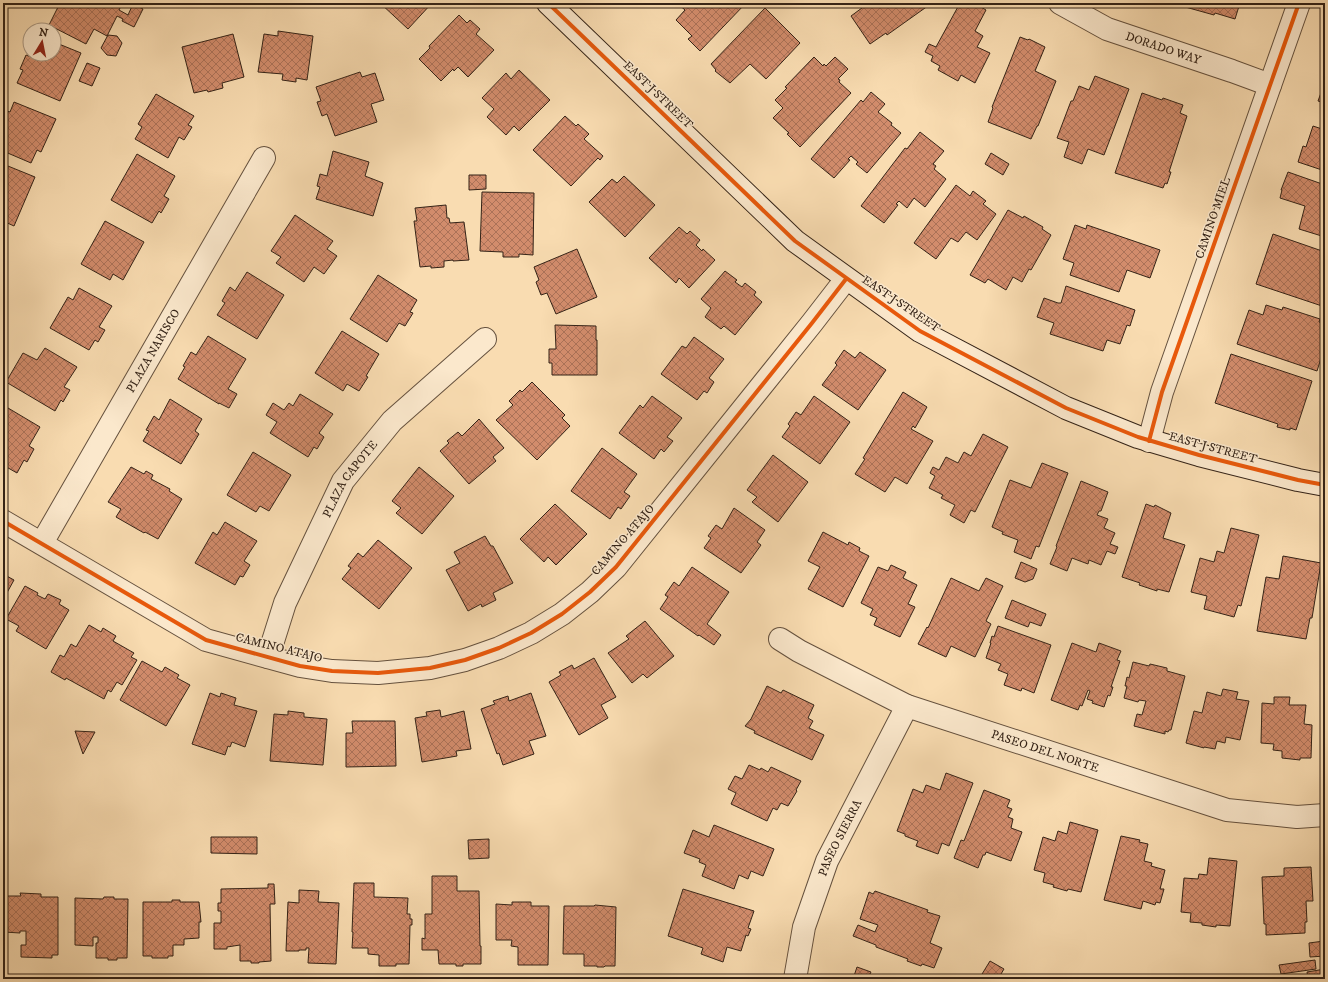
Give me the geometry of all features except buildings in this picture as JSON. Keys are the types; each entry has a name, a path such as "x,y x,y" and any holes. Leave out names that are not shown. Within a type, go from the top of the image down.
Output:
{"street":[{"name":"EAST J STREET","path":"548,3 795,241 920,331 1066,408 1149,441 1284,477 1325,485"},
{"name":"DORADO WAY","path":"1060,3 1107,29 1232,71 1270,86"},
{"name":"CAMINO MIEL","path":"1149,441 1162,392 1300,3"},
{"name":"PLAZA NARISCO","path":"42,543 264,158"},
{"name":"CAMINO ATAJO","path":"3,521 206,640 300,666 332,671 378,673 398,672 430,668 465,660 499,648 531,633 562,614 590,592 616,567 808,329 846,278"},
{"name":"PLAZA CAPOTE","path":"268,657 285,602 343,481 392,421 485,339"},
{"name":"PASEO DEL NORTE","path":"780,639 799,651 907,706 1227,810 1297,817 1325,815"},
{"name":"PASEO SIERRA","path":"795,979 804,927 827,861 907,706"}],"cycle path":[{"path":"548,3 795,241 920,331 1066,408 1138,437 1199,455 1298,480 1325,485"},
{"path":"1149,441 1162,392 1299,3"},
{"path":"3,521 206,640 300,666 332,671 378,673 430,668 465,660 499,648 531,633 562,614 590,592 616,567 846,279"}]}
